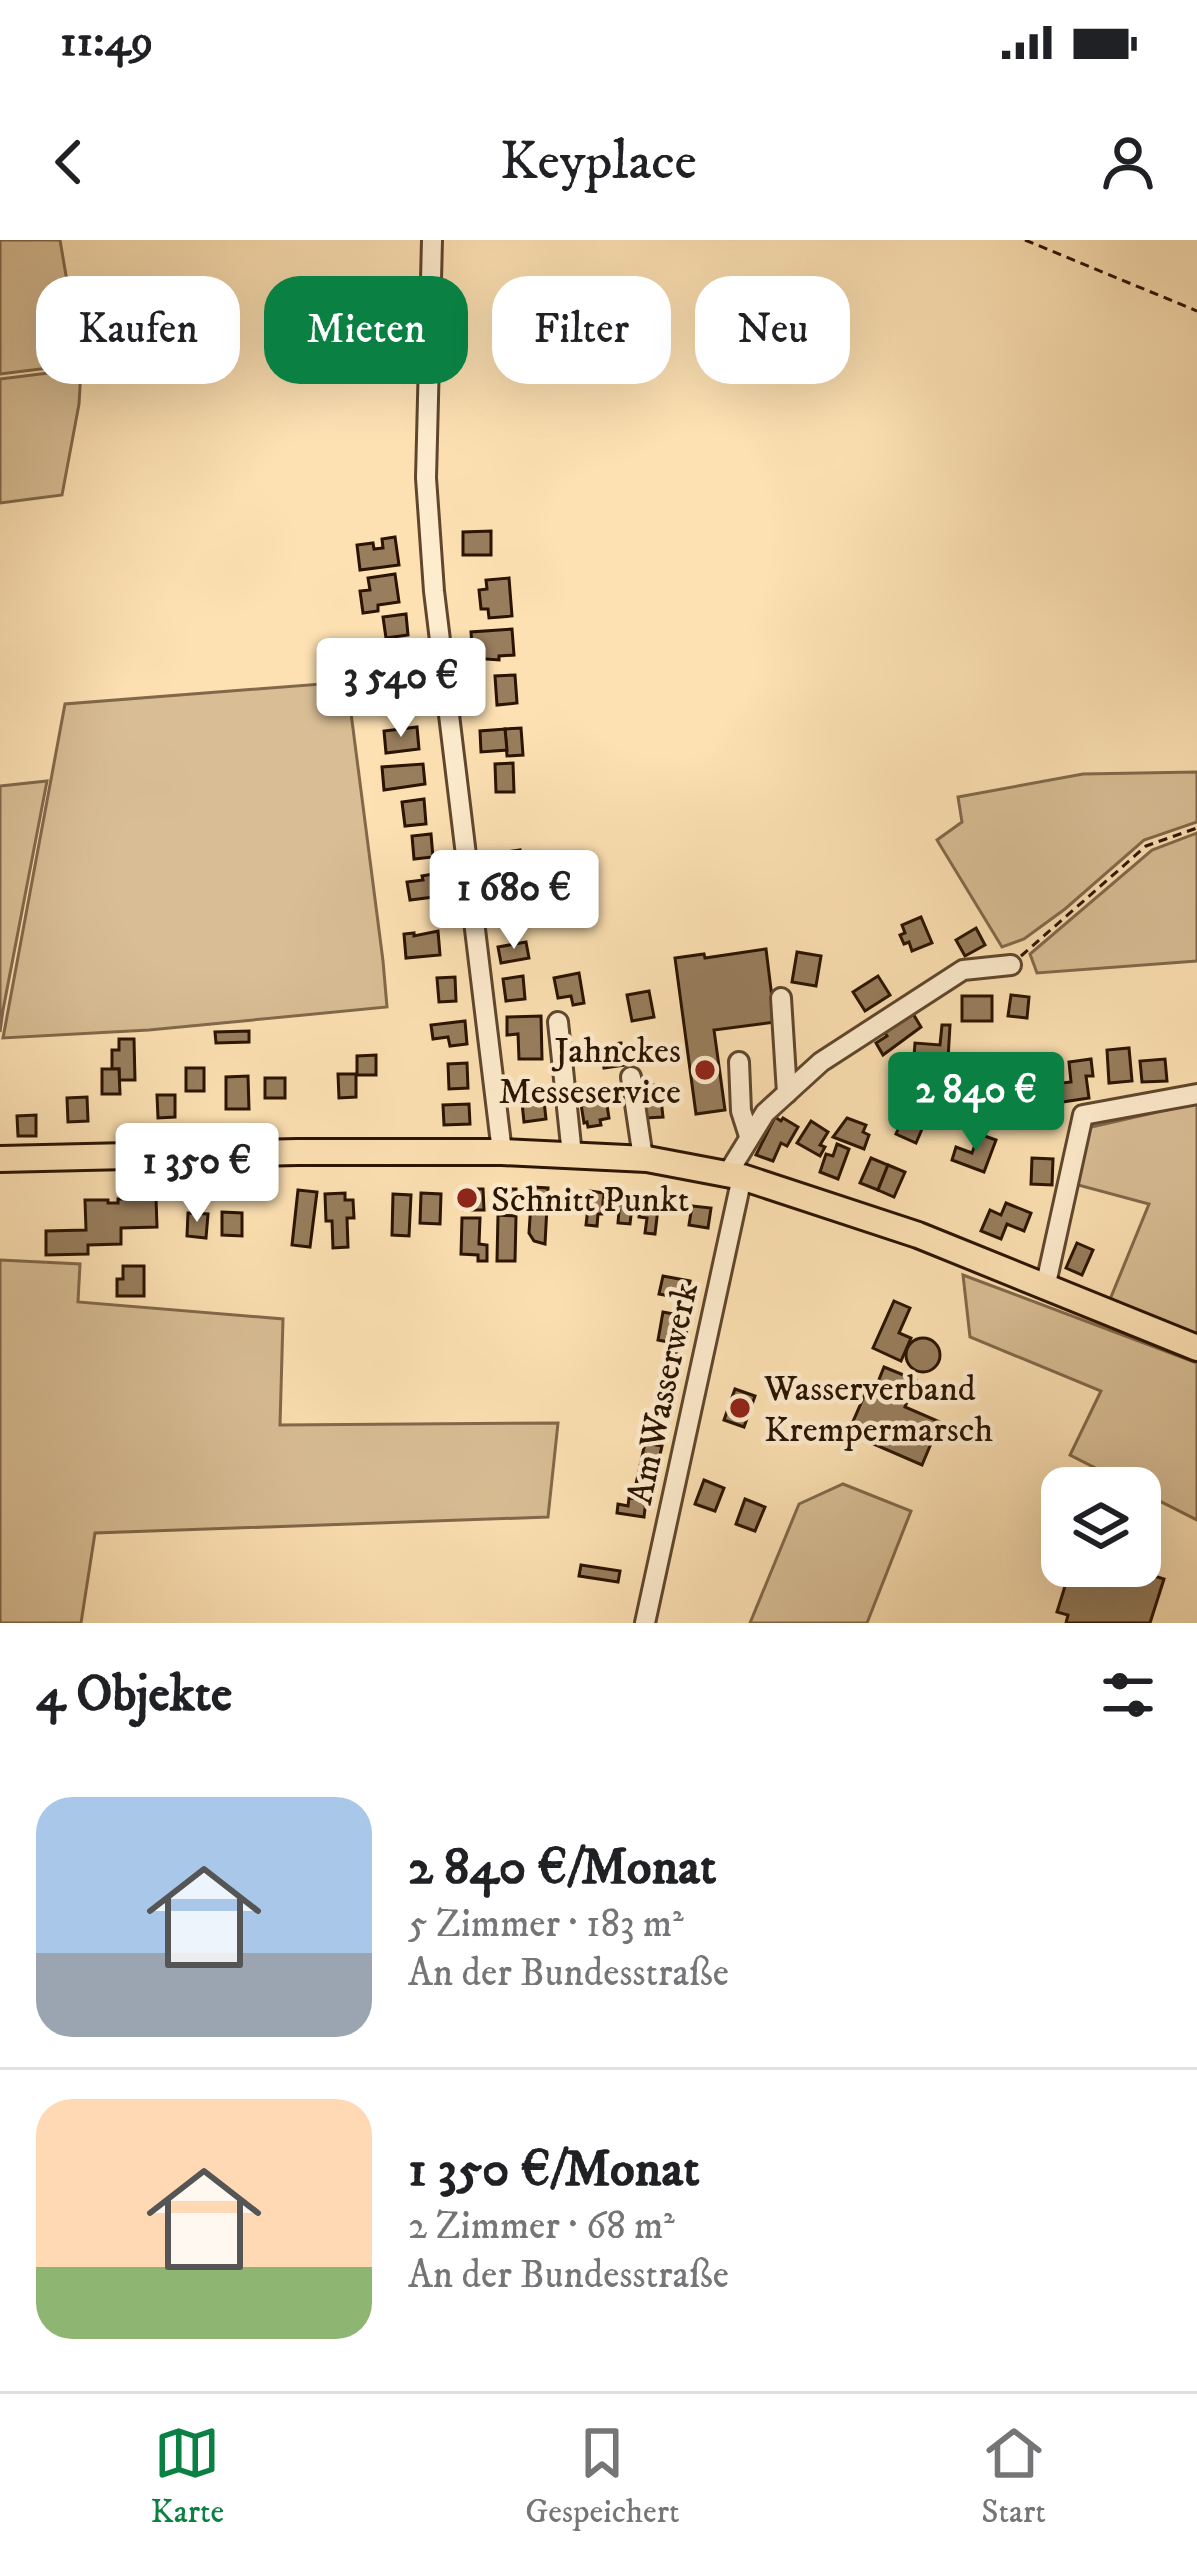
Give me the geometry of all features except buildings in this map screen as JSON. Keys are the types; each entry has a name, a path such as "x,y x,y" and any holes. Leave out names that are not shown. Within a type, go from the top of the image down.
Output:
{"main road":[{"path":"0,1159 298,1152 643,1158 735,1175 918,1235 1197,1348"}],"street":[{"path":"431,240 426,478 434,592 502,1152"},
{"name":"Am Wasserwerk","path":"645,1623 735,1175 749,1136 765,1113 821,1062 963,970 1011,965"},
{"path":"781,998 787,1093"},
{"path":"558,1022 572,1155"},
{"path":"739,1062 741,1111 749,1136"},
{"path":"631,1077 643,1158"},
{"path":"1045,1288 1083,1115 1197,1094"}],"path":[{"path":"1025,240 1197,311"},
{"path":"1011,965 1146,846 1197,828"}],"shaded area":[{"path":"0,240 60,240 66,276 36,276 36,370 0,374"},
{"path":"36,375 36,384 80,384 62,495 0,503 0,379"},
{"path":"347,682 387,1007 149,1030 3,1038 65,704"},
{"path":"1197,772 1197,822 1144,840 1065,909 1024,939 1002,947 937,840 962,822 958,797 1083,774"},
{"path":"47,781 3,1010 0,1032 0,786"},
{"path":"1197,833 1197,961 1037,973 1030,954 1152,850"},
{"path":"1197,1103 1197,1335 1109,1302 1149,1204 1078,1185 1087,1128"},
{"path":"0,1260 80,1264 78,1302 283,1319 280,1425 558,1423 548,1517 95,1533 81,1623 0,1623"},
{"path":"963,1275 1197,1363 1197,1520 1161,1502 1161,1467 1094,1467 1070,1455 1101,1391 970,1337"},
{"path":"843,1484 911,1511 867,1623 750,1623 799,1504"}],"place":[{"name":"Jahnckes Messeservice","path":"705,1070"},
{"name":"Schnitt Punkt","path":"467,1198"},
{"name":"Wasserverband Krempermarsch","path":"740,1408"}]}
